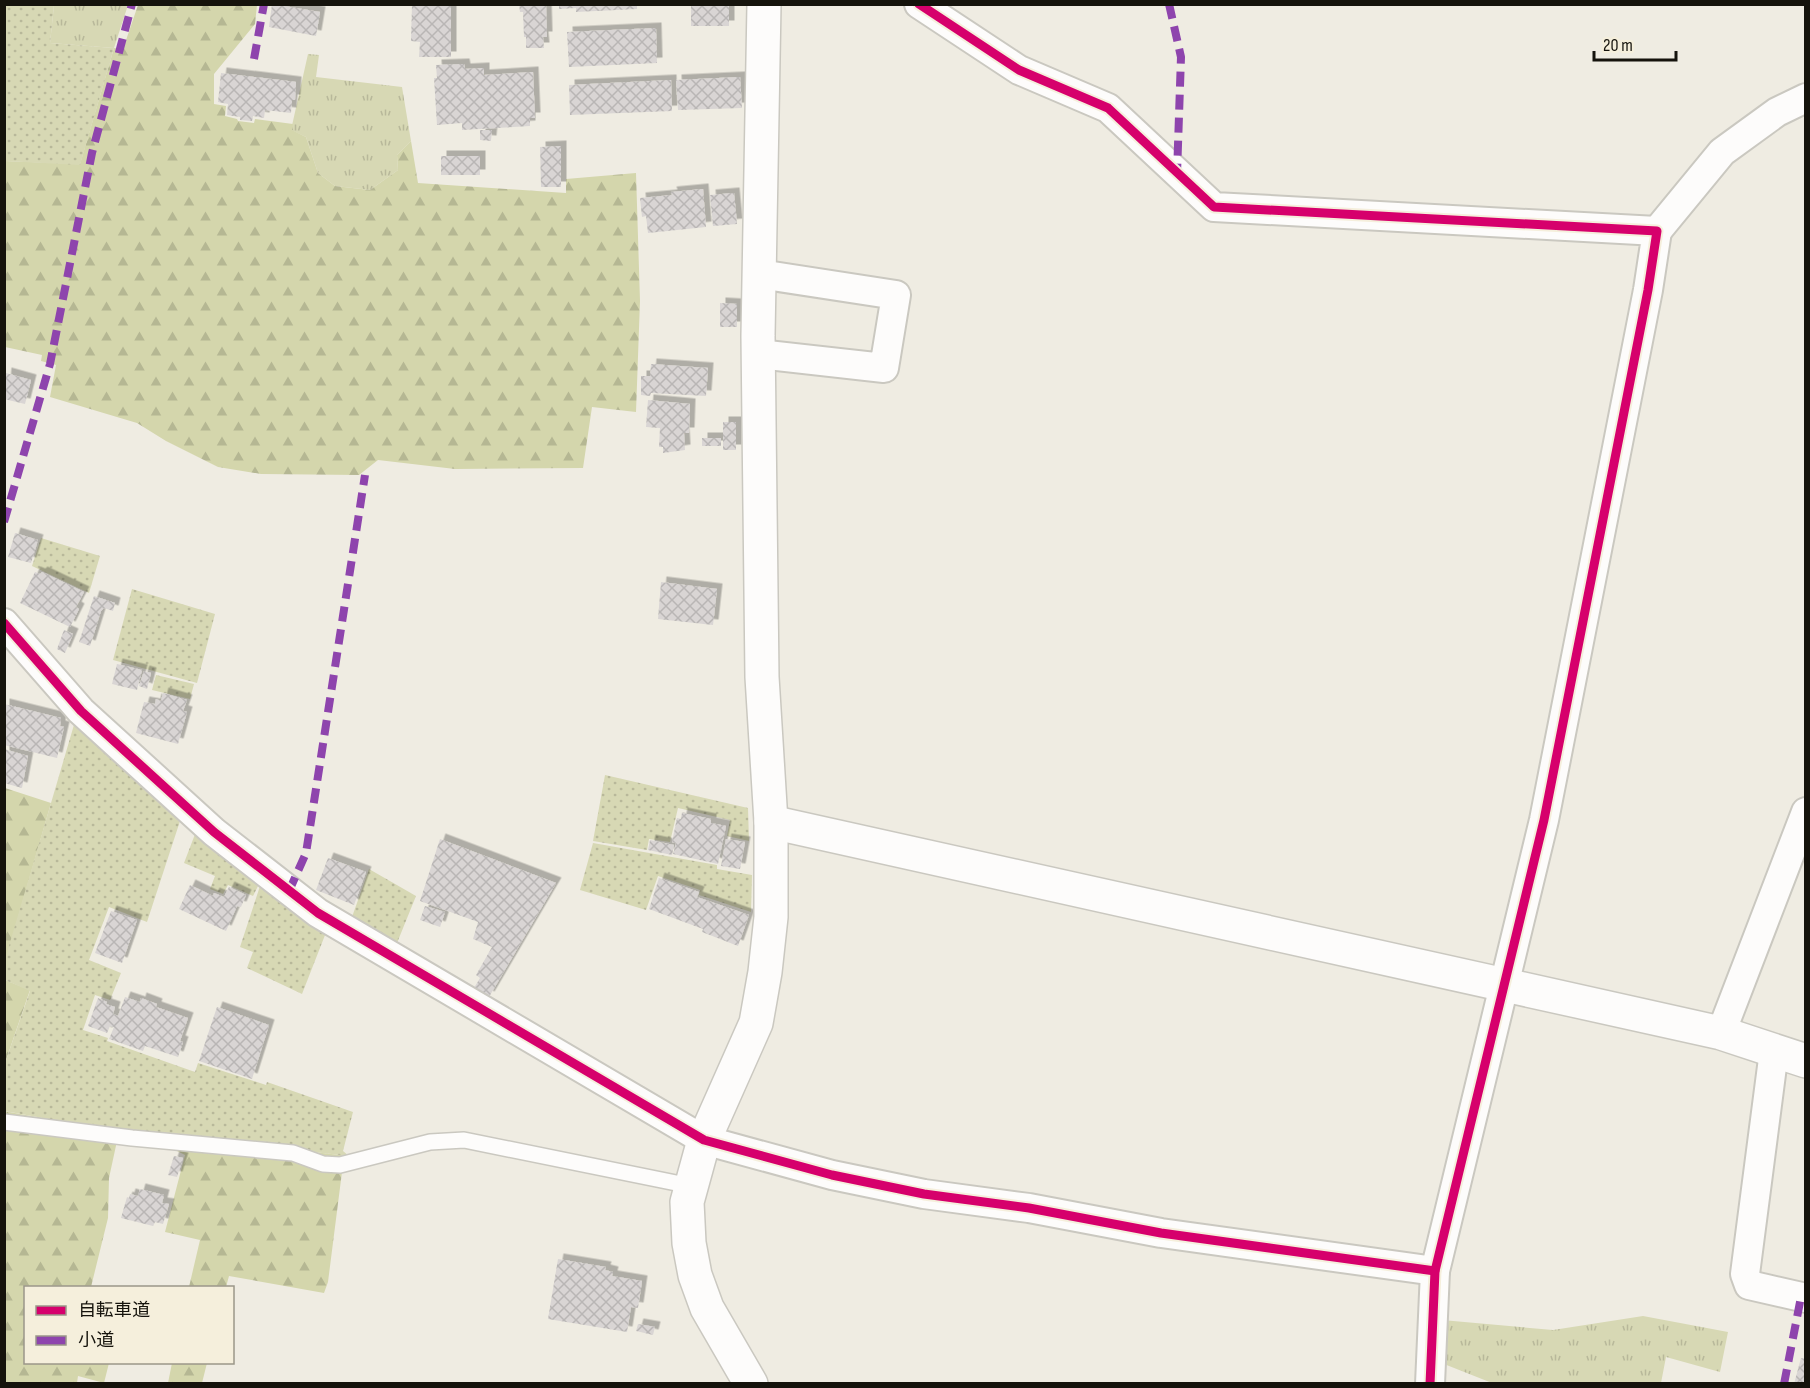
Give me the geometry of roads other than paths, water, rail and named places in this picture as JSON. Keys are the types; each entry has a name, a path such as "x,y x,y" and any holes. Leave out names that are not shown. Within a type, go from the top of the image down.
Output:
{"street":[{"path":"751,1383 707,1308 695,1275 689,1243 687,1202 704,1140 756,1023 771,917 771,822 762,677 758,354 764,4"},
{"path":"919,4 1019,70 1108,108 1214,207 1657,231"},
{"path":"1430,1383 1436,1271 1544,820 1648,290 1657,231 1722,152 1777,112 1806,98"},
{"path":"758,354 884,368 896,295 759,274"},
{"path":"4,622 81,711 214,832 318,913 704,1140 832,1175 924,1194 1029,1208 1161,1233 1436,1271"},
{"path":"1721,1033 1806,812"},
{"path":"771,822 1721,1033 1806,1061"},
{"path":"1774,1051 1745,1274 1749,1285 1806,1298"}],"lane":[{"path":"4,1122 132,1138 293,1153 323,1164 340,1165 430,1142 464,1140 691,1186"}]}
